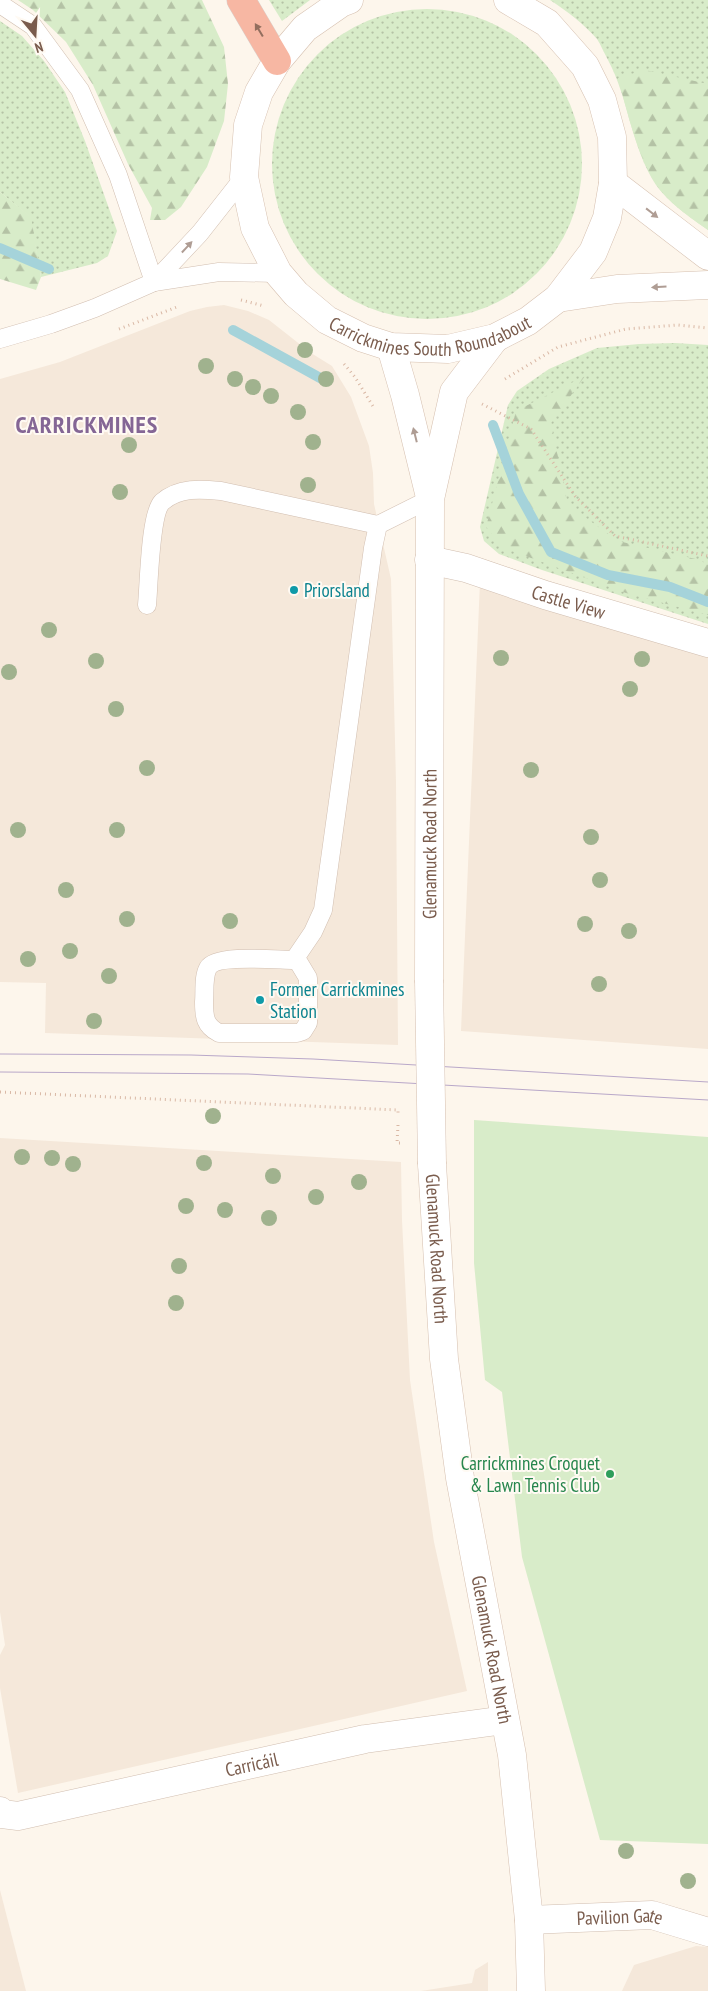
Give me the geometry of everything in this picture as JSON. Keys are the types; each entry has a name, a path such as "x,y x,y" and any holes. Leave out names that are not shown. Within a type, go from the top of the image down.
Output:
{"highway":[{"path":"241,0 277,61"}],"main road":[{"name":"Carrickmines South Roundabout","path":"349,0 341,3 305,28 277,61 259,92 248,125 244,177 255,228 278,273 296,294 327,320 362,338 391,346 448,349 495,338 528,321 558,298 593,252 606,218 613,183 612,137 602,100 585,66 547,23 508,0"},
{"path":"613,183 708,256"},
{"path":"558,298 617,289 708,286"},
{"name":"Glenamuck Road North","path":"495,338 454,392 430,499 428,980 432,1164 444,1359 460,1478 512,1755 529,1920 531,1991"},
{"name":"Glenamuck Road North","path":"391,346 430,499"},
{"name":"Castle View","path":"430,560 466,568 545,595 708,643"},
{"name":"Carricáil","path":"0,1811 2,1814 18,1816 366,1740 505,1720"},
{"name":"Pavilion Gate","path":"529,1920 652,1916 708,1932"}],"lane":[{"path":"0,4 32,26 80,90 118,176 154,282"},
{"path":"154,282 200,233 244,177"},
{"path":"0,339 60,321 154,282 220,272 278,273"},
{"path":"147,605 155,517 162,503 178,493 197,488 221,490 378,525 430,499"},
{"path":"294,960 312,932 323,910 373,548 378,525"},
{"path":"228,959 294,960 299,963 308,978 308,1023 303,1031 297,1033 220,1033 212,1029 204,1016 205,976 208,967 215,961 228,959"}],"path":[{"path":"236,299 262,305 271,310"},
{"path":"175,307 184,305"},
{"path":"499,383 551,351 568,344 626,329 678,325 708,328"},
{"path":"340,361 355,377 376,411"},
{"path":"486,396 480,402 531,428 575,496 615,536 708,556"},
{"path":"0,1092 398,1110"}],"shaded area":[{"path":"224,305 248,311 269,320 311,353 332,366 351,397 369,446 373,473 374,504 391,579 396,782 398,1045 45,1033 46,983 0,982 0,379 60,362 190,311"},
{"path":"481,558 647,614 708,628 708,1049 461,1031"},
{"path":"0,1138 401,1162 410,1380 434,1542 467,1691 18,1793 0,1688 0,1655 5,1645 0,1612"},
{"path":"0,1890 26,1991 0,1991"},
{"path":"696,1946 708,1947 708,1991 622,1991 634,1965"},
{"path":"488,1962 488,1991 421,1991 472,1983 475,1970"}],"green space":[{"path":"18,0 202,0 224,47 228,84 224,121 207,167 181,207 165,220 150,220 152,208 128,164 93,85 66,42 33,10"},
{"path":"269,0 310,0 282,21"},
{"path":"550,0 708,0 708,230 673,204 656,185 635,139 615,75 598,41 581,23"},
{"path":"427,9 457,12 486,21 513,35 537,54 556,78 570,105 579,134 582,164 579,194 570,223 556,250 537,274 513,293 486,307 457,316 427,319 397,316 368,307 341,293 317,274 298,250 284,223 275,194 272,164 275,134 284,105 298,78 317,54 341,35 368,21 397,12"},
{"path":"0,21 22,36 44,61 65,92 85,141 117,231 108,256 97,263 41,277 30,217 0,192"},
{"path":"645,70 708,84 708,230 666,197 656,184 643,159 629,119 618,78"},
{"path":"0,192 31,217 41,277 36,290 0,279"},
{"path":"675,343 708,345 708,624 542,570 499,554 484,541 480,527 508,405 517,391 549,369 597,348"},
{"path":"585,376 551,423 568,505 618,541 700,560 708,565 708,615 626,593 504,548 486,527 516,411"},
{"name":"Carrickmines Croquet & Lawn Tennis Club","path":"474,1120 708,1137 708,1844 600,1840 522,1557 502,1392 485,1380 474,1263"}],"waterway":[{"path":"0,248 49,269"},
{"path":"233,330 322,379"},
{"path":"493,425 519,494 551,552 608,575 670,587 708,602"}],"tram line":[{"path":"0,1054 191,1055 313,1059 708,1082"},
{"path":"0,1072 248,1074 708,1100"}],"place":[{"name":"Priorsland","path":"294,590"},
{"name":"Former Carrickmines Station","path":"260,1000"},
{"name":"Carrickmines Croquet & Lawn Tennis Club","path":"610,1474"}],"district":[{"name":"CARRICKMINES","path":"87,424"}]}
